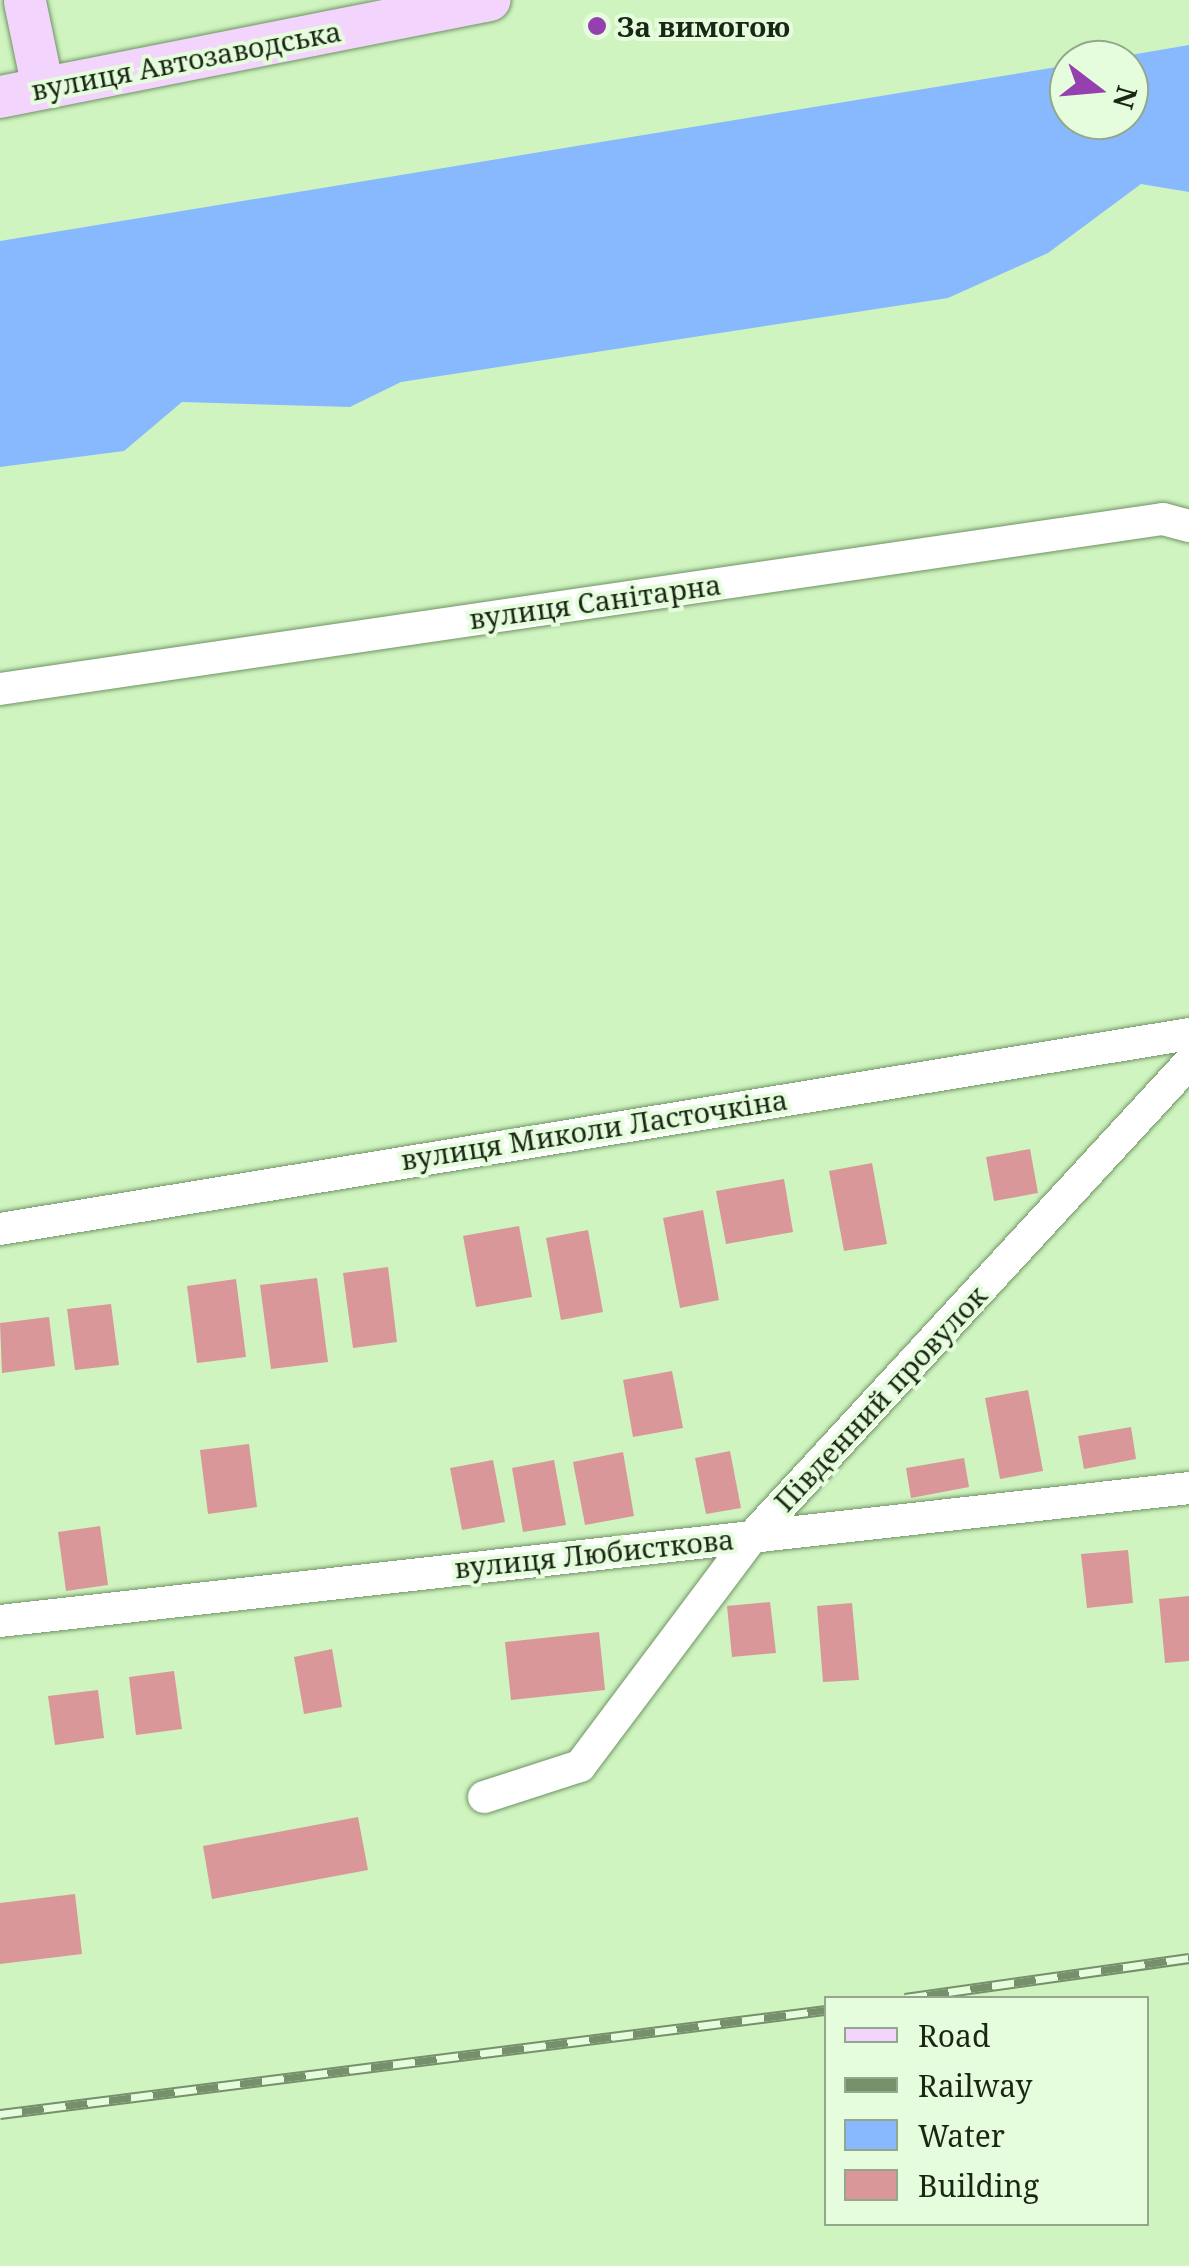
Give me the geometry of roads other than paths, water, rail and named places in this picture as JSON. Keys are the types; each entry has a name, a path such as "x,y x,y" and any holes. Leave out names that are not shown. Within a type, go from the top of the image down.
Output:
{"main road":[{"name":"вулиця Автозаводська","path":"0,97 489,0"},
{"path":"20,3 43,88"}],"street":[{"name":"вулиця Санітарна","path":"0,690 1163,519 1189,526"},
{"name":"вулиця Миколи Ласточкіна","path":"0,1228 1189,1034"},
{"name":"Південний провулок","path":"484,1797 580,1766 753,1536 1189,1062"},
{"name":"вулиця Любисткова","path":"0,1621 1189,1488"}],"water":[{"path":"1189,45 1189,192 1141,184 1048,253 948,298 401,382 350,407 182,402 124,451 0,467 0,241 1049,68 1049,140 1149,140 1149,52"}],"railway":[{"path":"919,1996 1189,1958"},
{"path":"0,2114 824,2010"}],"place":[{"name":"За вимогою","path":"597,26"}]}
